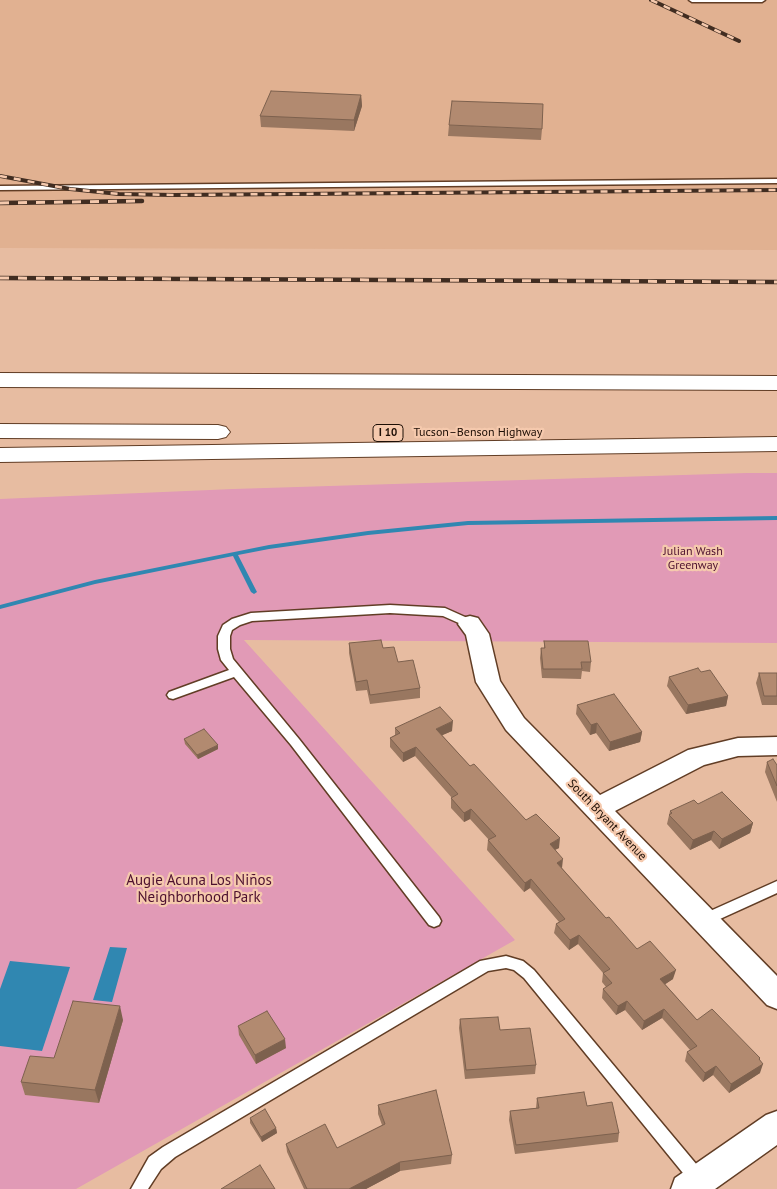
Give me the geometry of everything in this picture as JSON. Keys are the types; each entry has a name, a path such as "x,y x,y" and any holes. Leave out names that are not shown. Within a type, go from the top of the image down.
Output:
{"highway":[{"path":"0,367 287,381"},
{"path":"0,380 777,383"},
{"name":"Tucson–Benson Highway","path":"0,430 777,434"},
{"path":"0,455 100,452 777,444"}],"street":[{"name":"South Bryant Avenue","path":"470,624 477,634 488,682 502,707 515,724 777,996"},
{"path":"596,809 697,757 738,747 777,746"},
{"path":"698,1186 777,1126"}],"lane":[{"path":"692,0 762,0"},
{"path":"0,188 777,181"},
{"path":"434,920 301,749 227,660 224,649 224,636 227,628 236,622 251,617 417,609 445,612 470,624"},
{"path":"173,695 236,672"},
{"path":"704,920 777,887"},
{"path":"139,1189 154,1163 168,1152 485,965 501,962 518,966 529,974 698,1186"}],"shaded area":[{"path":"0,0 777,0 777,250 0,248"}],"green space":[{"name":"Augie Acuna Los Niños Neighborhood Park","path":"777,473 777,643 244,640 515,940 76,1189 0,1189 0,499 233,489"}],"water":[{"path":"110,947 127,948 112,1002 93,1000"},
{"path":"10,961 70,967 42,1051 0,1046 0,989"}],"building":[{"path":"271,91 361,95 354,120 260,116"},
{"path":"452,101 543,104 542,129 449,125"},
{"path":"381,640 383,648 394,647 398,662 413,660 420,688 370,695 367,680 356,682 349,643"},
{"path":"544,641 588,641 591,662 581,662 582,669 543,669 541,648 545,648"},
{"path":"698,668 701,672 710,670 728,696 688,705 669,677"},
{"path":"759,673 777,673 777,696 764,696"},
{"path":"614,694 642,732 610,742 597,723 591,725 577,705"},
{"path":"440,707 453,721 436,729 470,766 474,764 526,820 536,814 560,838 550,844 563,859 557,863 606,918 609,917 637,949 650,941 676,970 660,979 697,1020 712,1009 760,1058 763,1064 731,1084 716,1066 705,1073 687,1052 697,1046 664,1009 644,1021 627,1001 618,1006 603,989 612,983 603,973 610,969 579,935 570,940 556,924 565,919 531,879 525,883 488,840 496,836 471,809 464,813 451,798 458,794 416,747 403,753 390,738 400,733 395,728"},
{"path":"204,729 218,745 197,755 184,739"},
{"path":"773,759 777,765 777,786 767,762"},
{"path":"722,792 753,823 722,839 714,831 693,840 669,815 672,813 670,811 694,800 698,804"},
{"path":"73,1001 120,1006 95,1090 21,1082 30,1056 54,1058"},
{"path":"267,1011 285,1039 255,1055 238,1026"},
{"path":"498,1017 500,1030 530,1028 536,1065 466,1070 460,1019"},
{"path":"436,1090 452,1155 400,1162 349,1189 307,1189 286,1144 325,1124 337,1148 385,1124 378,1105"},
{"path":"584,1092 587,1106 612,1102 619,1133 516,1145 510,1111 539,1108 537,1098"},
{"path":"265,1109 276,1128 261,1137 250,1118"},
{"path":"260,1165 275,1189 221,1189"}],"waterway":[{"path":"0,607 95,582 177,565 269,547 368,533 468,523 777,518"},
{"path":"235,554 254,592"}],"railway":[{"path":"651,0 739,41"},
{"path":"0,176 70,189 119,194 174,195 777,190"},
{"path":"0,203 142,201"},
{"path":"0,278 777,282"}],"park label":[{"name":"Julian Wash Greenway","path":"693,559"}]}
